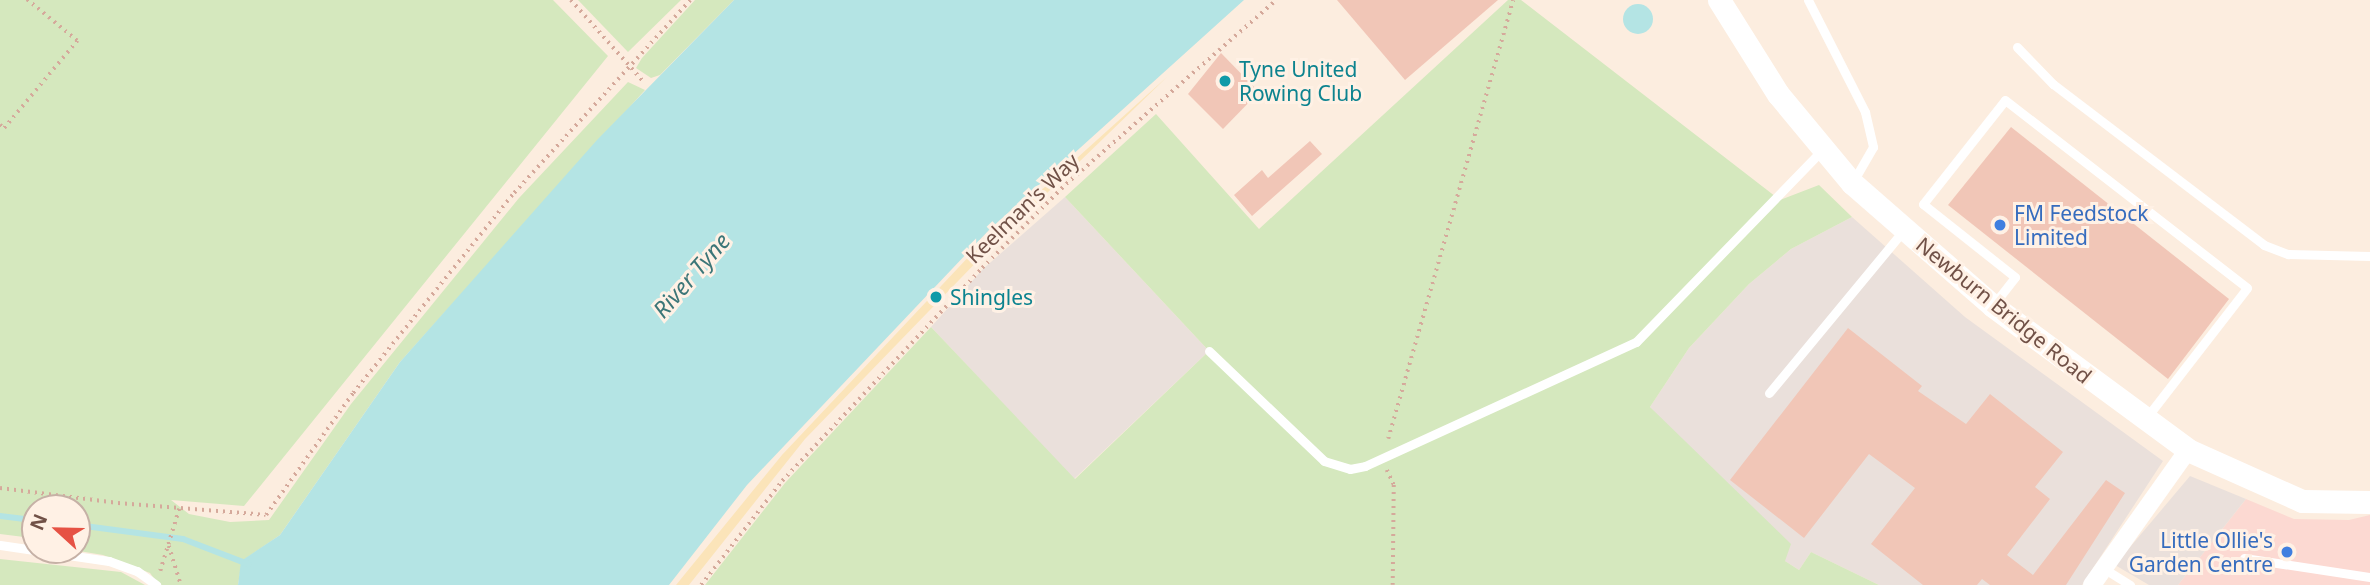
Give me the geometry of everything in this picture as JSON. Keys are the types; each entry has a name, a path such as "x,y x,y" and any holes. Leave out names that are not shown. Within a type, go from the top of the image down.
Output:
{"street":[{"name":"Newburn Bridge Road","path":"1719,0 1778,94 1852,183 1993,306 2144,421 2188,450 2302,501 2370,502"},
{"path":"2092,585 2188,450"}],"lane":[{"path":"1808,0 1865,112 1873,147 1852,183"},
{"path":"2017,47 2053,84 2264,245 2288,254 2370,257"},
{"path":"1993,306 2015,277 1923,204 2005,100 2247,288 2144,421"},
{"path":"1209,351 1324,461 1350,469 1382,458 1636,342 1824,149"},
{"path":"1769,393 1905,230"},
{"path":"0,545 109,561 137,570 155,585"},
{"path":"2244,558 2370,577"},
{"path":"2103,568 2130,585"}],"path":[{"path":"0,125 4,128 77,41 27,0"},
{"path":"571,0 643,81"},
{"path":"0,488 179,509 267,515 352,393 514,194 629,64 690,0"},
{"name":"Keelman's Way","path":"701,585 800,461 982,268 1066,184 1276,0"},
{"path":"1393,585 1394,485 1382,458 1513,0"},
{"path":"155,585 179,509"},
{"path":"169,544 181,585"}],"shaded area":[{"path":"1065,197 1209,351 1074,479 931,327 983,269"},
{"path":"1852,217 1965,317 2163,461 2082,585 1879,585 1811,552 1799,570 1785,561 1650,407 1689,348 1749,284 1791,249"},
{"path":"2190,476 2246,499 2178,585 2149,585 2115,565"},
{"name":"Little Ollie's Garden Centre","path":"2246,499 2294,519 2349,520 2370,515 2370,585 2178,585"}],"green space":[{"path":"0,0 553,0 608,56 244,506 171,500 189,514 230,522 269,520 351,404 519,198 628,82 645,90 400,362 280,535 242,561 238,585 159,585 150,573 91,553 91,494 21,494 21,537 0,534"},
{"path":"578,0 681,0 628,52"},
{"path":"695,0 734,0 660,75 651,78 636,68 642,58"},
{"path":"1508,0 1521,0 1780,200 1819,185 1852,217 1791,249 1749,284 1689,348 1650,407 1791,544 1785,561 1799,570 1811,552 1879,585 705,585 785,483 931,327 1075,479 1209,351 1065,197 1156,114 1259,229"},
{"path":"0,559 21,561 21,564 121,572 145,585 0,585"}],"sand":[{"name":"Shingles","path":"1168,76 990,248 805,439 689,585 676,585 782,455 974,251"}],"water":[{"name":"River Tyne","path":"734,0 1244,0 989,230 747,485 669,585 238,585 241,561 280,535 400,362 597,140"},
{"path":"1638,4 1644,5 1652,13 1652,25 1644,33 1638,34 1632,33 1624,25 1623,19 1624,13 1632,5"}],"building":[{"path":"1337,0 1498,0 1405,80"},
{"name":"Tyne United Rowing Club","path":"1221,53 1259,92 1223,129 1188,94"},
{"path":"2011,127 2229,299 2168,379 1948,205"},
{"path":"1310,141 1322,154 1252,216 1234,195 1262,170 1268,178"},
{"path":"1848,328 1922,386 1918,391 1966,424 1990,394 2063,452 2035,487 2050,499 2007,555 2033,575 2106,480 2125,493 2066,585 1990,585 1982,579 1977,585 1923,585 1871,544 1915,488 1869,454 1804,538 1730,480"}],"waterway":[{"path":"0,516 21,518"},
{"path":"91,527 183,539 248,564"}],"place":[{"name":"Tyne United Rowing Club","path":"1225,81"},
{"name":"FM Feedstock Limited","path":"2000,225"},
{"name":"Shingles","path":"936,297"},
{"name":"Little Ollie's Garden Centre","path":"2287,552"}]}
